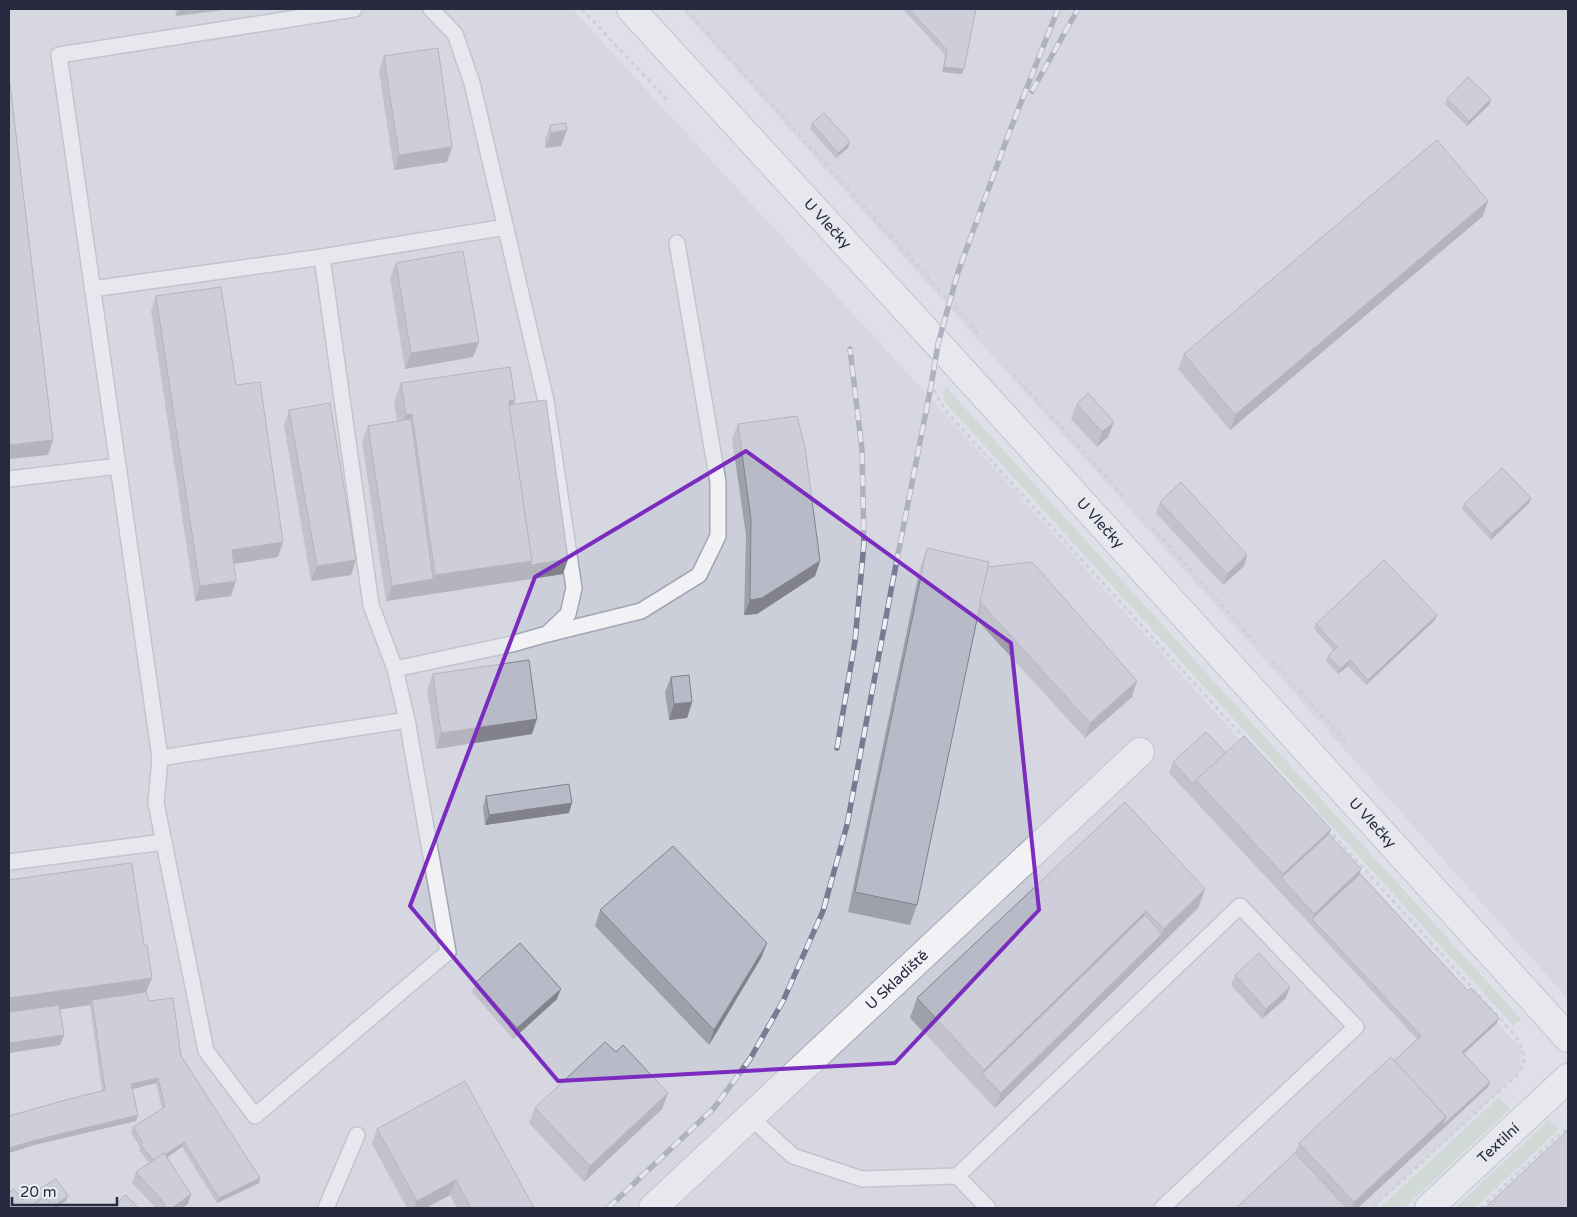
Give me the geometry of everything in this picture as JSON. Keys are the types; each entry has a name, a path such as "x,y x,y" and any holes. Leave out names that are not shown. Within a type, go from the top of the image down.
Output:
{"street":[{"name":"U Vlečky","path":"631,9 932,336 1568,1038"},
{"name":"U Skladiště","path":"653,1208 1140,752"},
{"name":"Textilní","path":"1429,1208 1568,1078"}],"lane":[{"path":"322,257 371,605 395,668 407,720 448,952 255,1116 206,1051 156,803 160,758 59,55 354,9"},
{"path":"431,9 455,34 472,83 546,401 574,588 568,614 546,634"},
{"path":"92,289 322,257 506,227"},
{"path":"395,668 512,644 641,611 699,575 718,536 718,482 677,243"},
{"path":"9,479 118,466"},
{"path":"160,758 407,720"},
{"path":"9,862 164,842"},
{"path":"750,1117 793,1156 862,1179 957,1176 1240,906 1356,1027 1162,1208"},
{"path":"326,1208 357,1135"},
{"path":"957,1176 988,1208"}],"path":[{"path":"686,9 979,334"},
{"path":"1013,374 1123,495"},
{"path":"944,408 1246,740"},
{"path":"1152,527 1256,643"},
{"path":"1327,829 1514,1034 1523,1048 1524,1058 1522,1068 1518,1074 1372,1208"},
{"path":"1481,1208 1561,1133 1568,1129"}],"highlighted area":[{"path":"746,451 1011,643 1039,910 895,1063 558,1081 410,906 535,577"}],"shaded area":[{"path":"9,9 572,9 912,378 1522,1050 1518,1074 1372,1208 9,1208"},
{"path":"682,9 1568,9 1568,999"}],"green space":[{"path":"945,386 1522,1020 1513,1025 944,401"},
{"path":"1499,1097 1510,1109 1404,1208 1380,1208"},
{"path":"1549,1120 1559,1129 1475,1208 1455,1208"}],"building":[{"path":"909,9 976,9 964,69 944,67 947,50"},
{"path":"438,48 452,147 399,155 384,56"},
{"path":"9,76 53,440 9,445"},
{"path":"1468,77 1491,99 1469,121 1447,99"},
{"path":"824,113 850,142 838,153 812,123"},
{"path":"566,123 567,130 551,133 550,125"},
{"path":"1437,140 1488,201 1235,415 1184,354"},
{"path":"463,251 479,342 411,353 396,263"},
{"path":"221,287 236,385 260,382 283,542 232,550 236,581 200,586 156,296"},
{"path":"510,367 515,400 509,401 532,561 435,575 412,414 406,415 401,383"},
{"path":"1088,393 1114,422 1102,432 1077,404"},
{"path":"546,400 568,559 530,565 532,561 509,405"},
{"path":"330,403 356,560 317,566 289,410"},
{"path":"797,416 805,447 820,561 762,598 750,600 751,519 738,424"},
{"path":"411,419 433,579 392,586 368,426"},
{"path":"1502,468 1531,498 1492,534 1464,504"},
{"path":"1181,482 1247,555 1227,574 1160,502"},
{"path":"927,548 989,562 917,905 855,892"},
{"path":"1384,560 1437,615 1368,680 1350,660 1340,669 1328,656 1337,647 1316,624"},
{"path":"1032,562 1137,681 1090,723 980,602 988,567"},
{"path":"529,660 537,719 441,733 433,674"},
{"path":"689,675 692,702 674,704 671,677"},
{"path":"1206,732 1226,753 1196,780 1194,785 1173,762"},
{"path":"1244,736 1331,829 1283,874 1196,780"},
{"path":"569,784 572,803 489,815 486,796"},
{"path":"1125,802 1205,889 1164,929 1146,911 984,1070 917,998"},
{"path":"1329,834 1361,869 1314,914 1281,878"},
{"path":"673,846 767,943 714,1030 600,910"},
{"path":"132,864 144,945 147,945 152,978 9,998 9,880"},
{"path":"1360,874 1468,991 1471,988 1499,1018 1462,1052 1490,1082 1442,1126 1446,1117 1394,1061 1421,1036 1312,919"},
{"path":"1145,915 1162,934 1001,1093 982,1074"},
{"path":"520,943 561,989 517,1028 476,982"},
{"path":"1259,953 1290,987 1266,1009 1235,975"},
{"path":"146,992 149,1001 173,998 181,1056 260,1178 219,1198 184,1142 165,1155 164,1153 153,1160 141,1145 143,1143 133,1127 165,1107 158,1078 131,1084 138,1115 9,1148 9,1116 105,1090 92,1000"},
{"path":"59,1005 64,1035 9,1043 9,1012"},
{"path":"605,1042 616,1052 623,1045 668,1093 590,1166 535,1108"},
{"path":"1391,1057 1446,1117 1354,1202 1299,1143"},
{"path":"465,1081 534,1208 471,1208 456,1180 417,1201 377,1129"},
{"path":"1568,1130 1568,1208 1485,1208"},
{"path":"164,1153 191,1194 172,1208 167,1208 136,1172"},
{"path":"1295,1153 1347,1208 1236,1208"},
{"path":"56,1179 68,1196 53,1206 44,1197 28,1208 9,1208 9,1193 14,1189 22,1200"},
{"path":"126,1195 138,1208 111,1208"},
{"path":"44,1197 55,1208 28,1208"}],"railway":[{"path":"608,1208 714,1108 750,1059 783,1001 823,911 847,825 938,344 958,272 1009,133 1058,9"},
{"path":"1032,91 1078,9"},
{"path":"837,748 855,641 864,543 862,450 850,349"}]}
